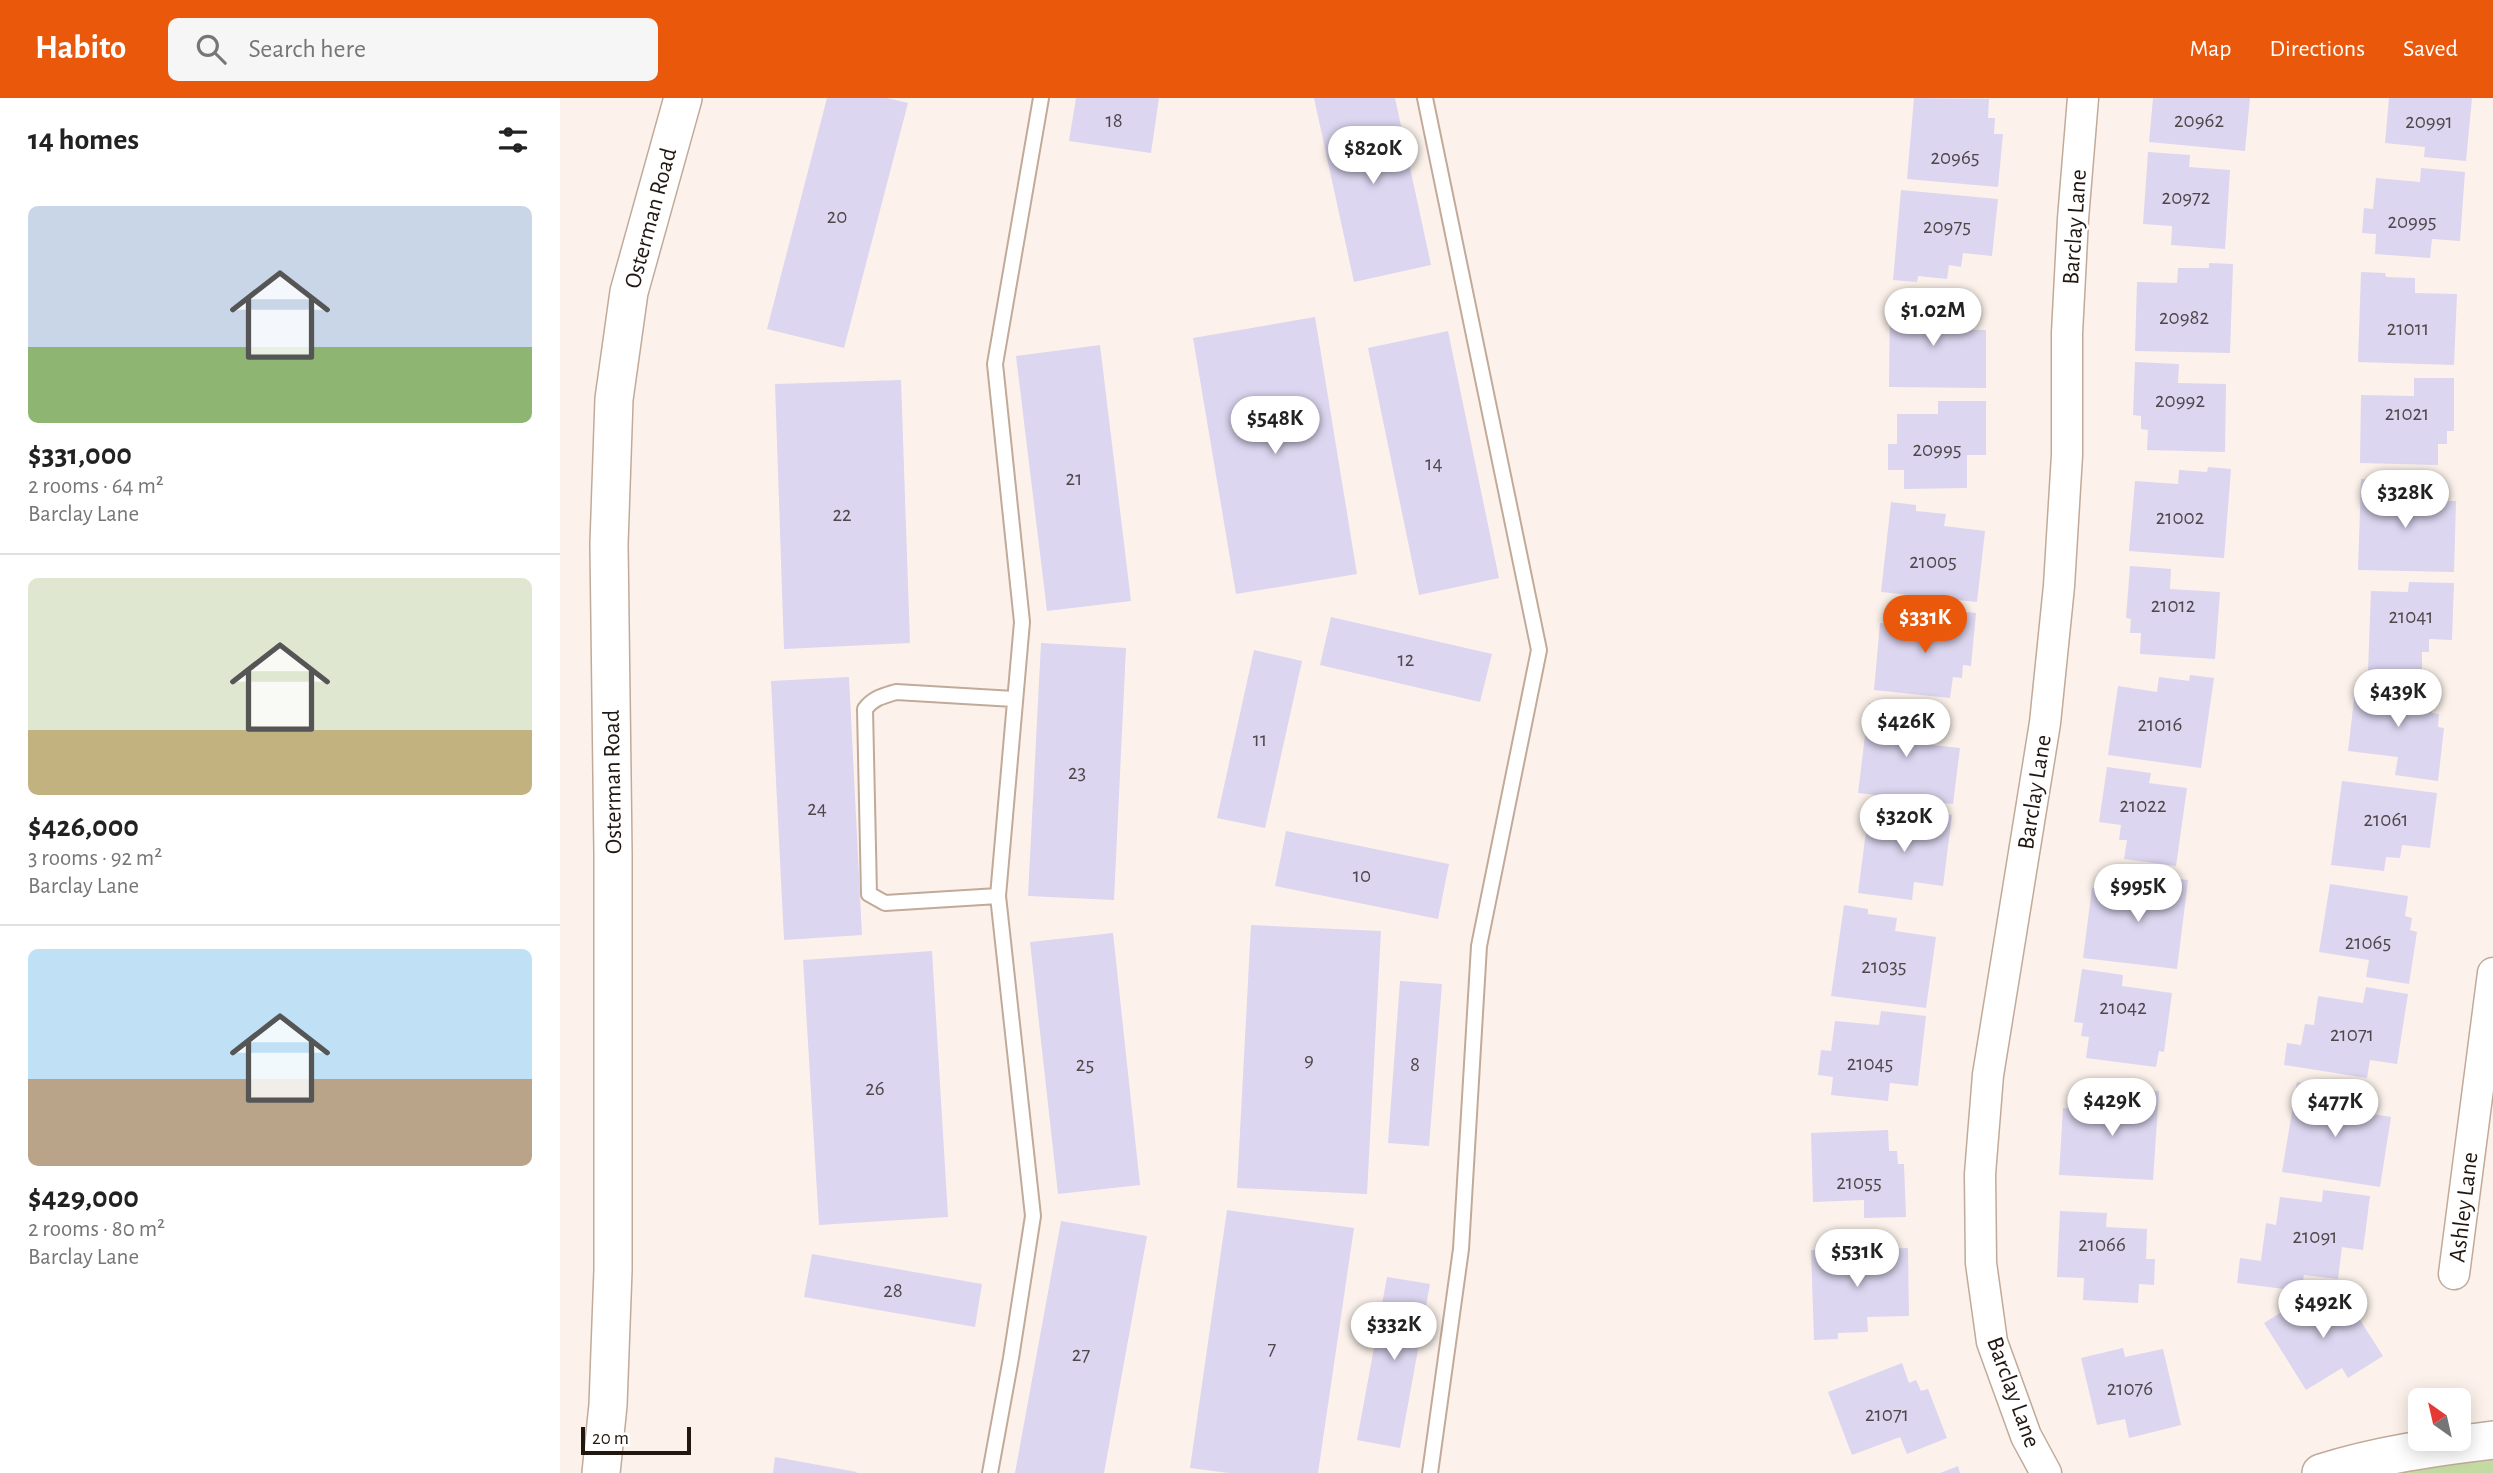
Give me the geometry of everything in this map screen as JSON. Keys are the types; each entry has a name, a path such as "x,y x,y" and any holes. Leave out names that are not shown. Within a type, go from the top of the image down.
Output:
{"street":[{"name":"Osterman Road","path":"601,1473 608,1405 613,1269 613,881 609,544 614,399 629,292 683,98"},
{"name":"Barclay Lane","path":"2046,1473 2026,1436 1992,1342 1981,1263 1980,1174 1988,1075 2045,723 2056,613 2067,455 2067,333 2084,98"},
{"name":"Ashley Lane","path":"2454,1274 2493,973"},
{"path":"2321,1473 2344,1465 2415,1450 2493,1440"}],"lane":[{"path":"989,1473 1011,1358 1033,1216 998,897 1022,622 995,364 1041,98"},
{"path":"1425,98 1539,650 1479,946 1461,1249 1430,1473"},
{"path":"998,897 885,904 869,894 865,709 879,696 896,692 1014,699"}],"green space":[{"path":"2493,1450 2493,1473 2327,1473"}],"building":[{"path":"827,98 887,98 908,103 844,348 767,329"},
{"path":"1076,98 1159,98 1151,153 1069,141"},
{"path":"1314,98 1395,98 1431,265 1354,282"},
{"path":"1914,98 1989,99 1988,118 1995,118 1994,134 2003,134 1998,187 1907,179"},
{"path":"2153,98 2250,98 2245,151 2149,142"},
{"path":"2389,98 2472,98 2466,161 2424,157 2425,147 2385,143"},
{"path":"2148,152 2190,155 2189,167 2230,170 2225,249 2171,245 2172,226 2143,224"},
{"path":"2421,168 2465,172 2460,241 2432,239 2430,258 2375,254 2376,234 2362,233 2364,208 2373,209 2376,178 2420,182"},
{"path":"1901,190 1998,199 1992,256 1963,253 1961,267 1949,265 1947,279 1918,276 1917,282 1893,280"},
{"path":"2209,263 2233,264 2230,353 2135,351 2137,282 2177,283 2178,268 2209,268"},
{"path":"2361,272 2385,273 2386,277 2415,278 2415,293 2457,294 2454,365 2358,362"},
{"path":"1890,297 1915,297 1915,303 1947,303 1947,314 1958,314 1958,330 1986,330 1986,388 1889,387"},
{"path":"1315,317 1357,574 1236,594 1193,338"},
{"path":"1448,331 1499,578 1419,595 1368,348"},
{"path":"1100,345 1131,601 1047,611 1016,356"},
{"path":"2135,362 2179,364 2178,383 2226,384 2225,452 2147,450 2148,430 2141,429 2141,416 2133,415"},
{"path":"2414,378 2454,378 2454,431 2447,431 2447,444 2438,444 2438,465 2360,463 2361,395 2414,396"},
{"path":"901,380 910,643 784,649 775,384"},
{"path":"1938,401 1986,401 1986,455 1967,455 1967,488 1904,489 1904,470 1888,470 1888,444 1897,444 1897,414 1938,414"},
{"path":"2208,467 2231,469 2224,558 2129,551 2135,481 2178,484 2179,470 2207,472"},
{"path":"2361,479 2385,480 2385,485 2415,486 2414,500 2456,501 2454,572 2358,570"},
{"path":"1891,502 1916,505 1916,511 1946,514 1944,526 1985,531 1977,602 1881,592"},
{"path":"2130,566 2171,569 2170,589 2220,592 2215,659 2140,654 2141,633 2130,633 2131,619 2126,618"},
{"path":"2409,582 2454,583 2452,640 2429,639 2429,652 2422,652 2422,672 2368,671 2371,591 2408,592"},
{"path":"1935,609 1976,613 1971,666 1963,665 1962,678 1953,677 1950,698 1874,690 1880,623 1933,627"},
{"path":"1331,617 1492,654 1480,702 1320,665"},
{"path":"1041,643 1126,648 1114,900 1028,896"},
{"path":"1254,650 1302,661 1265,828 1217,818"},
{"path":"2190,675 2214,678 2201,768 2108,755 2118,686 2157,692 2159,677 2189,681"},
{"path":"849,677 862,935 784,940 771,681"},
{"path":"2356,683 2434,692 2432,713 2439,714 2438,727 2444,728 2438,781 2395,775 2398,757 2348,751"},
{"path":"1869,703 1894,706 1894,712 1922,715 1920,730 1933,731 1932,745 1960,748 1953,804 1858,793"},
{"path":"2107,767 2151,773 2149,783 2187,788 2176,866 2124,859 2127,840 2119,840 2121,825 2099,822"},
{"path":"2342,781 2437,793 2430,848 2402,845 2400,858 2386,857 2384,871 2331,865"},
{"path":"1911,809 1952,815 1943,886 1914,882 1912,900 1858,893 1868,816 1910,822"},
{"path":"1286,831 1449,864 1438,919 1275,886"},
{"path":"2164,877 2188,880 2177,969 2083,958 2092,888 2133,893 2135,879 2164,883"},
{"path":"2330,884 2408,896 2405,916 2412,918 2410,930 2417,932 2409,984 2366,977 2369,960 2319,952"},
{"path":"1844,905 1868,909 1868,914 1897,918 1895,931 1936,937 1926,1008 1831,996"},
{"path":"1251,925 1381,931 1367,1194 1237,1188"},
{"path":"1113,933 1140,1185 1058,1194 1030,942"},
{"path":"932,951 948,1217 819,1225 803,960"},
{"path":"2082,969 2123,975 2122,986 2172,993 2164,1052 2159,1051 2156,1067 2086,1058 2089,1037 2081,1036 2083,1023 2074,1022"},
{"path":"1400,981 1442,984 1429,1146 1388,1143"},
{"path":"2366,987 2408,994 2397,1064 2370,1060 2367,1078 2284,1065 2287,1043 2301,1045 2305,1024 2314,1025 2318,996 2363,1003"},
{"path":"1881,1011 1926,1016 1918,1086 1890,1083 1888,1101 1831,1095 1833,1077 1818,1075 1821,1050 1831,1051 1835,1021 1879,1025"},
{"path":"2297,1082 2322,1086 2321,1092 2350,1096 2348,1110 2391,1117 2380,1187 2282,1172"},
{"path":"2134,1090 2159,1091 2153,1180 2059,1175 2063,1108 2104,1110 2105,1095 2134,1097"},
{"path":"1888,1130 1889,1151 1897,1151 1898,1164 1904,1164 1906,1217 1864,1218 1864,1200 1813,1202 1811,1133"},
{"path":"2323,1190 2370,1196 2363,1250 2342,1247 2338,1279 2304,1275 2302,1286 2292,1284 2291,1290 2237,1283 2240,1258 2261,1261 2266,1223 2276,1225 2280,1197 2322,1202"},
{"path":"1227,1210 1354,1228 1318,1473 1229,1473 1190,1468"},
{"path":"2060,1211 2107,1213 2106,1227 2147,1229 2146,1259 2155,1259 2154,1285 2139,1284 2138,1303 2083,1300 2084,1278 2057,1277"},
{"path":"1061,1221 1147,1236 1104,1473 1015,1473"},
{"path":"1908,1248 1909,1316 1867,1317 1868,1332 1838,1333 1838,1339 1814,1340 1811,1250"},
{"path":"812,1254 982,1284 975,1327 804,1297"},
{"path":"1387,1277 1430,1284 1400,1448 1357,1440"},
{"path":"2310,1294 2320,1311 2344,1295 2383,1356 2348,1378 2342,1368 2306,1390 2264,1323"},
{"path":"2123,1348 2125,1357 2163,1349 2181,1425 2129,1438 2125,1419 2097,1425 2081,1358"},
{"path":"1902,1363 1909,1383 1916,1380 1921,1391 1928,1389 1947,1438 1907,1454 1900,1437 1852,1455 1828,1392"},
{"path":"775,1457 857,1472 773,1473"},
{"path":"1958,1466 1960,1473 1940,1473"}]}
